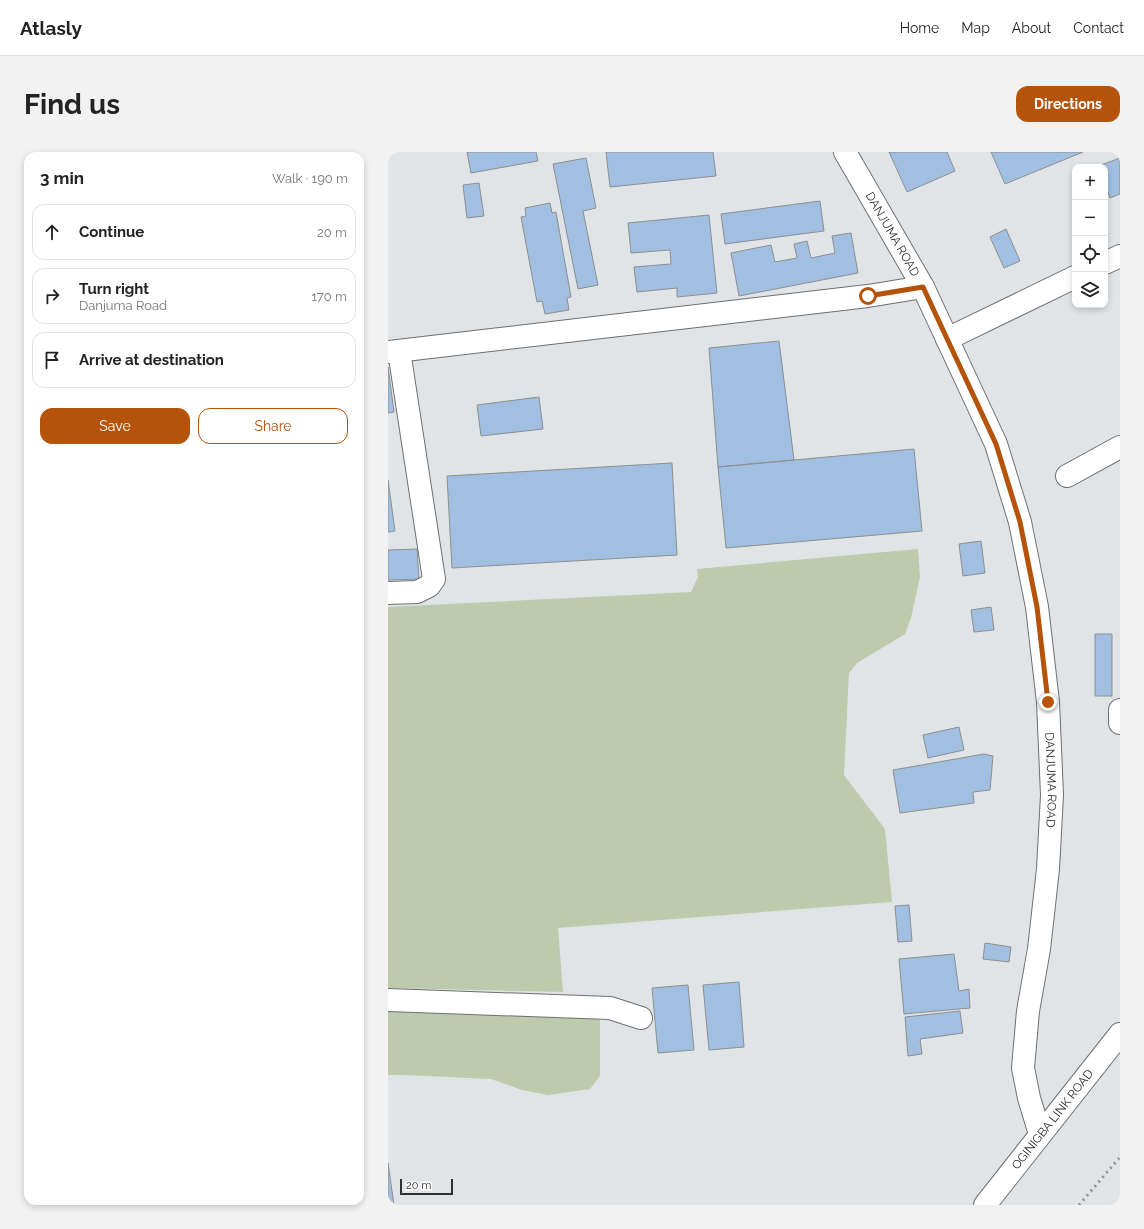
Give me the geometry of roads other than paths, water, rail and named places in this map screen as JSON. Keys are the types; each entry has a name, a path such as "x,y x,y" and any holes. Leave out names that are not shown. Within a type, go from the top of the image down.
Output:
{"street":[{"name":"DANJUMA ROAD","path":"845,152 923,287 996,444 1020,522 1037,607 1048,702 1052,795 1048,869 1039,949 1028,1011 1023,1068 1029,1098 1040,1134"},
{"path":"1108,262 1120,256"},
{"path":"947,339 1072,278"},
{"path":"388,593 417,592 429,586 434,579 393,351 868,296 923,287"},
{"path":"1067,476 1120,447"},
{"path":"1120,710 1120,723"},
{"path":"388,1000 603,1007 641,1018"},
{"name":"OGINIGBA LINK ROAD","path":"985,1205 1120,1034"}],"railway":[{"path":"1079,1205 1120,1157"}]}
